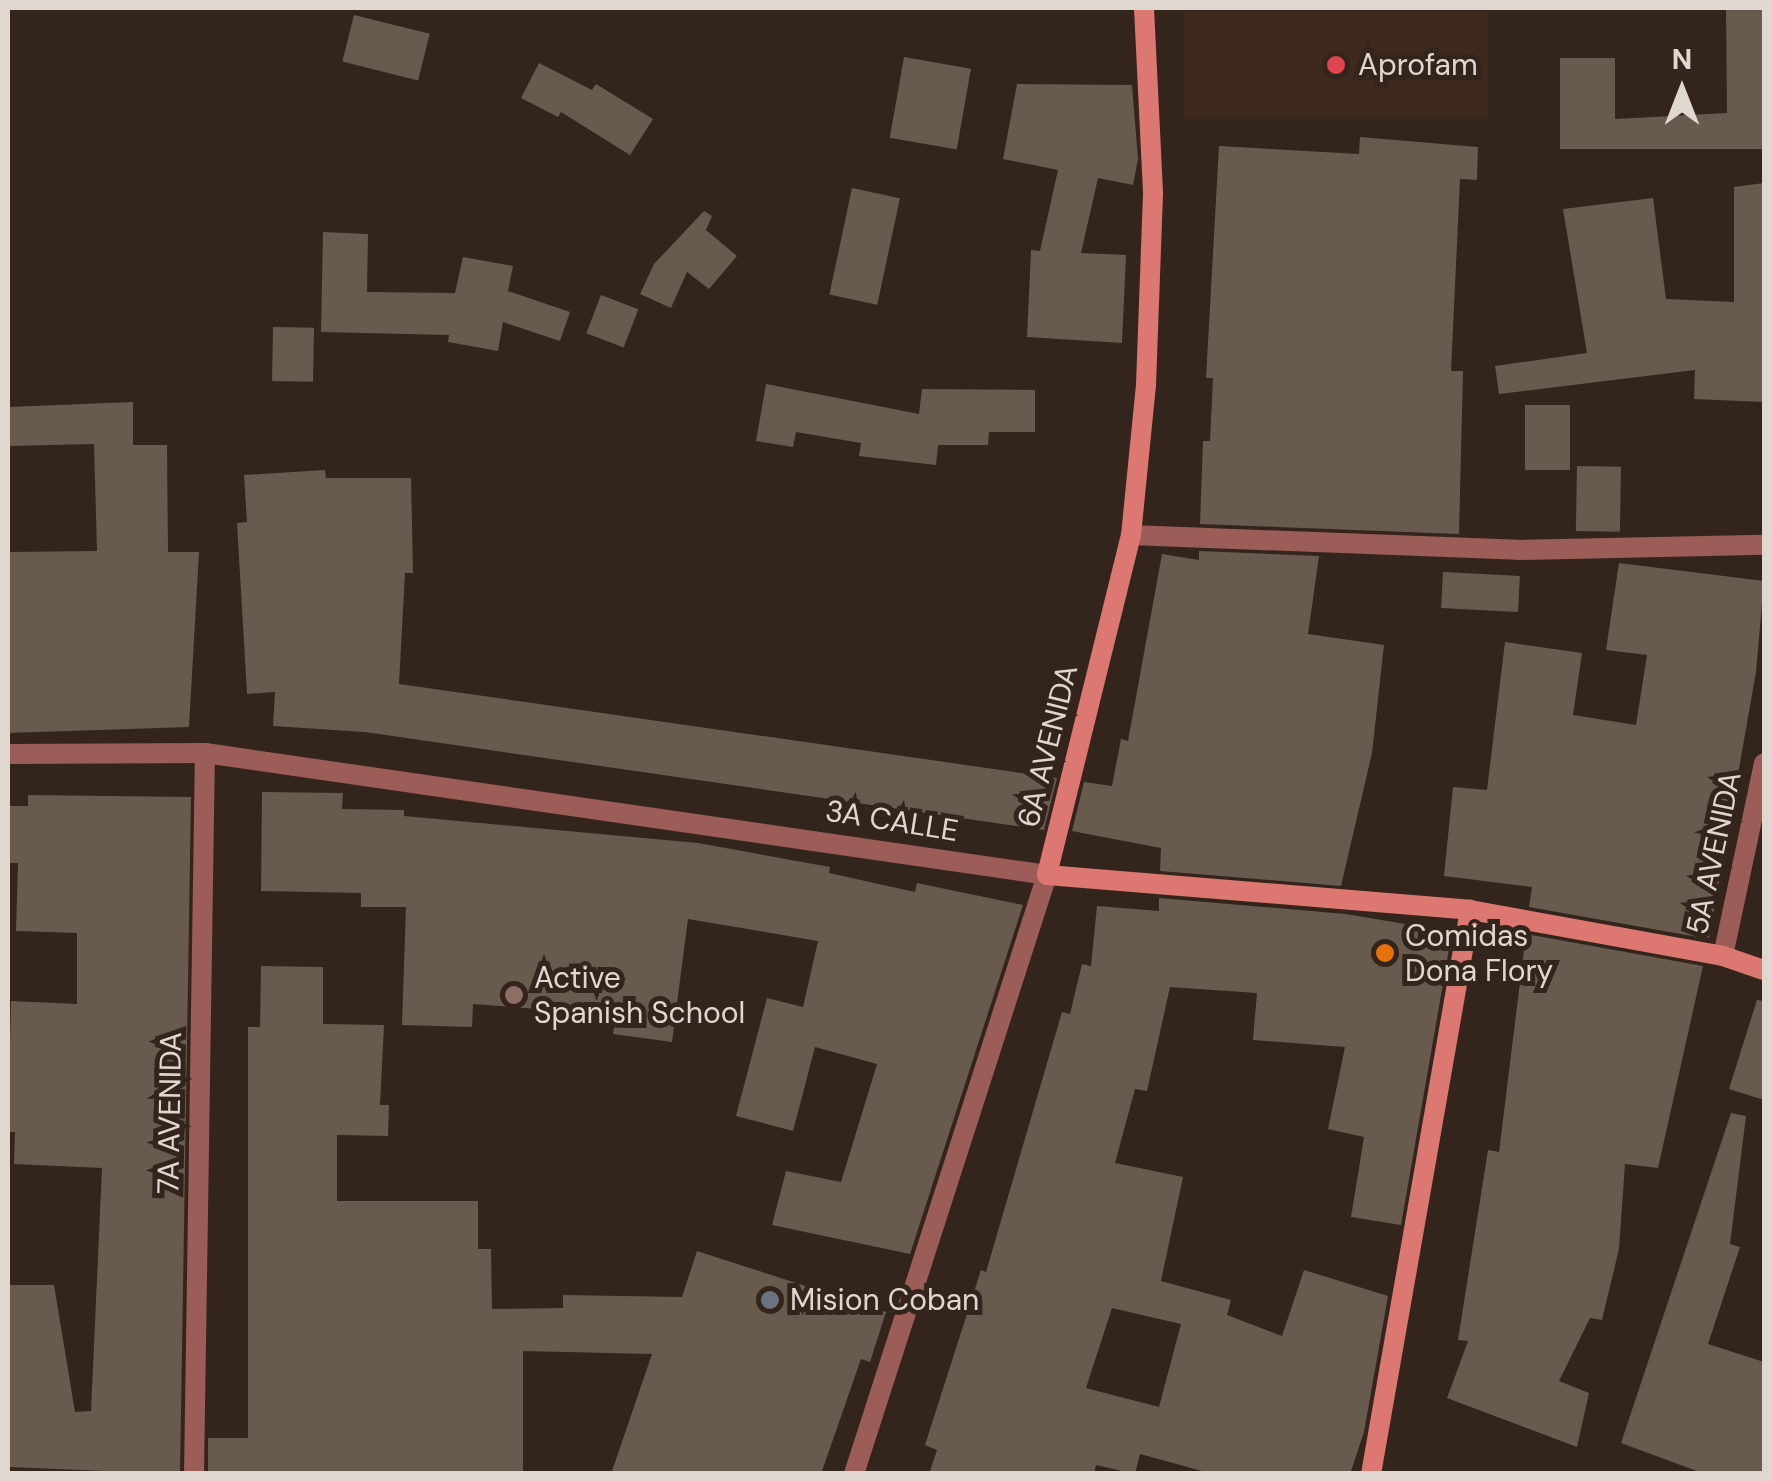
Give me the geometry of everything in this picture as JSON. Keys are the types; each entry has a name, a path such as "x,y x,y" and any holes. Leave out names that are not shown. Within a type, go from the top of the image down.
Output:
{"street":[{"name":"6A AVENIDA","path":"854,1474 1047,875 1131,535 1146,385 1152,194 1144,8"},
{"path":"1131,535 1518,550 1764,545"},
{"name":"3A CALLE","path":"8,754 205,753 1047,875 1470,910 1723,956 1764,970"},
{"name":"7A AVENIDA","path":"194,1474 205,753"},
{"name":"5A AVENIDA","path":"1723,956 1764,763"},
{"path":"1371,1474 1470,910"}],"shaded area":[{"name":"Aprofam","path":"1184,12 1488,12 1488,118 1184,118"}],"building":[{"path":"1726,8 1764,8 1764,149 1560,149 1560,58 1615,58 1615,119 1727,113"},
{"path":"354,15 430,34 418,80 342,62"},
{"path":"904,57 971,69 957,150 890,138"},
{"path":"539,63 592,90 596,84 653,119 630,155 561,112 558,117 521,98"},
{"path":"1017,84 1132,85 1138,159 1133,185 1098,178 1081,253 1126,255 1122,343 1027,337 1031,250 1040,251 1058,170 1003,159"},
{"path":"1360,137 1478,147 1477,180 1460,179 1451,371 1463,371 1459,534 1200,524 1203,441 1210,441 1213,378 1206,378 1219,146 1359,154"},
{"path":"1764,183 1764,402 1694,399 1695,370 1499,394 1495,366 1587,353 1563,209 1653,198 1666,299 1734,302 1734,187"},
{"path":"852,188 900,198 877,305 829,295"},
{"path":"704,211 712,216 706,230 737,256 709,289 687,272 671,308 640,294 654,264"},
{"path":"323,232 368,234 367,292 455,293 463,257 513,266 508,291 570,312 560,341 503,322 498,351 448,342 449,335 321,332"},
{"path":"601,295 638,309 624,348 586,333"},
{"path":"273,327 314,328 313,382 272,381"},
{"path":"766,384 919,414 922,389 1035,390 1035,432 989,432 988,445 938,445 936,465 859,456 861,443 796,432 793,447 756,441"},
{"path":"133,402 133,445 167,445 168,552 199,552 189,727 8,733 8,552 97,551 94,444 8,446 8,407"},
{"path":"1525,405 1570,405 1570,470 1525,470"},
{"path":"1577,466 1621,467 1620,532 1576,531"},
{"path":"325,470 326,478 411,478 413,573 405,573 399,684 1057,778 1044,830 365,732 273,726 275,692 247,694 237,523 247,522 244,475"},
{"path":"1199,551 1319,556 1308,634 1384,645 1372,753 1341,886 1160,871 1161,848 1072,831 1084,782 1112,786 1121,739 1128,741 1162,554 1199,560"},
{"path":"1619,563 1764,581 1756,672 1709,939 1529,907 1532,887 1444,876 1453,787 1487,790 1505,642 1582,653 1573,715 1636,725 1647,655 1606,650"},
{"path":"1443,572 1520,576 1518,612 1441,608"},
{"path":"262,792 343,793 342,809 404,810 404,816 698,843 830,867 829,873 915,892 917,883 1023,905 910,1254 772,1225 786,1171 841,1182 877,1064 815,1047 793,1131 736,1116 767,998 803,1007 818,941 688,919 672,1042 613,1034 616,1015 473,1004 472,1027 402,1025 406,907 361,907 361,893 261,891"},
{"path":"28,795 191,797 180,1474 8,1467 8,1285 54,1285 75,1412 91,1411 102,1168 14,1164 15,1132 8,1132 11,1001 77,1004 77,933 16,931 18,863 8,863 8,806 28,806"},
{"path":"1159,898 1346,914 1452,932 1401,1225 1351,1217 1364,1137 1328,1129 1345,1047 1253,1040 1257,993 1170,987 1147,1091 1135,1089 1115,1163 1183,1177 1161,1281 1231,1300 1227,1315 1282,1336 1304,1270 1388,1296 1364,1432 1350,1474 1213,1474 1140,1454 1135,1474 1096,1465 1094,1474 929,1474 937,1450 925,1445 981,1270 986,1272 1062,1012 1070,1014 1082,964 1091,966 1097,906 1159,911","holes":["1112,1308 1181,1324 1159,1407 1086,1388"]},
{"path":"1526,934 1703,966 1658,1168 1625,1164 1619,1249 1602,1320 1590,1318 1559,1381 1589,1393 1577,1447 1447,1398 1468,1341 1458,1340 1488,1150 1499,1152"},
{"path":"261,966 323,967 323,1024 384,1025 380,1105 389,1105 388,1136 337,1135 337,1201 478,1201 478,1249 491,1249 492,1309 563,1308 563,1295 682,1297 697,1251 886,1312 870,1362 861,1359 821,1474 611,1474 652,1354 523,1351 523,1474 208,1474 208,1438 248,1438 248,1027 260,1027"},
{"path":"1757,1000 1764,1001 1764,1100 1729,1089"},
{"path":"1731,1113 1746,1116 1730,1244 1740,1247 1708,1344 1764,1362 1764,1474 1705,1474 1621,1443"}],"place":[{"name":"Aprofam","path":"1336,65"},
{"name":"Comidas Dona Flory","path":"1385,953"},
{"name":"Active Spanish School","path":"514,995"},
{"name":"Mision Coban","path":"770,1300"}]}
